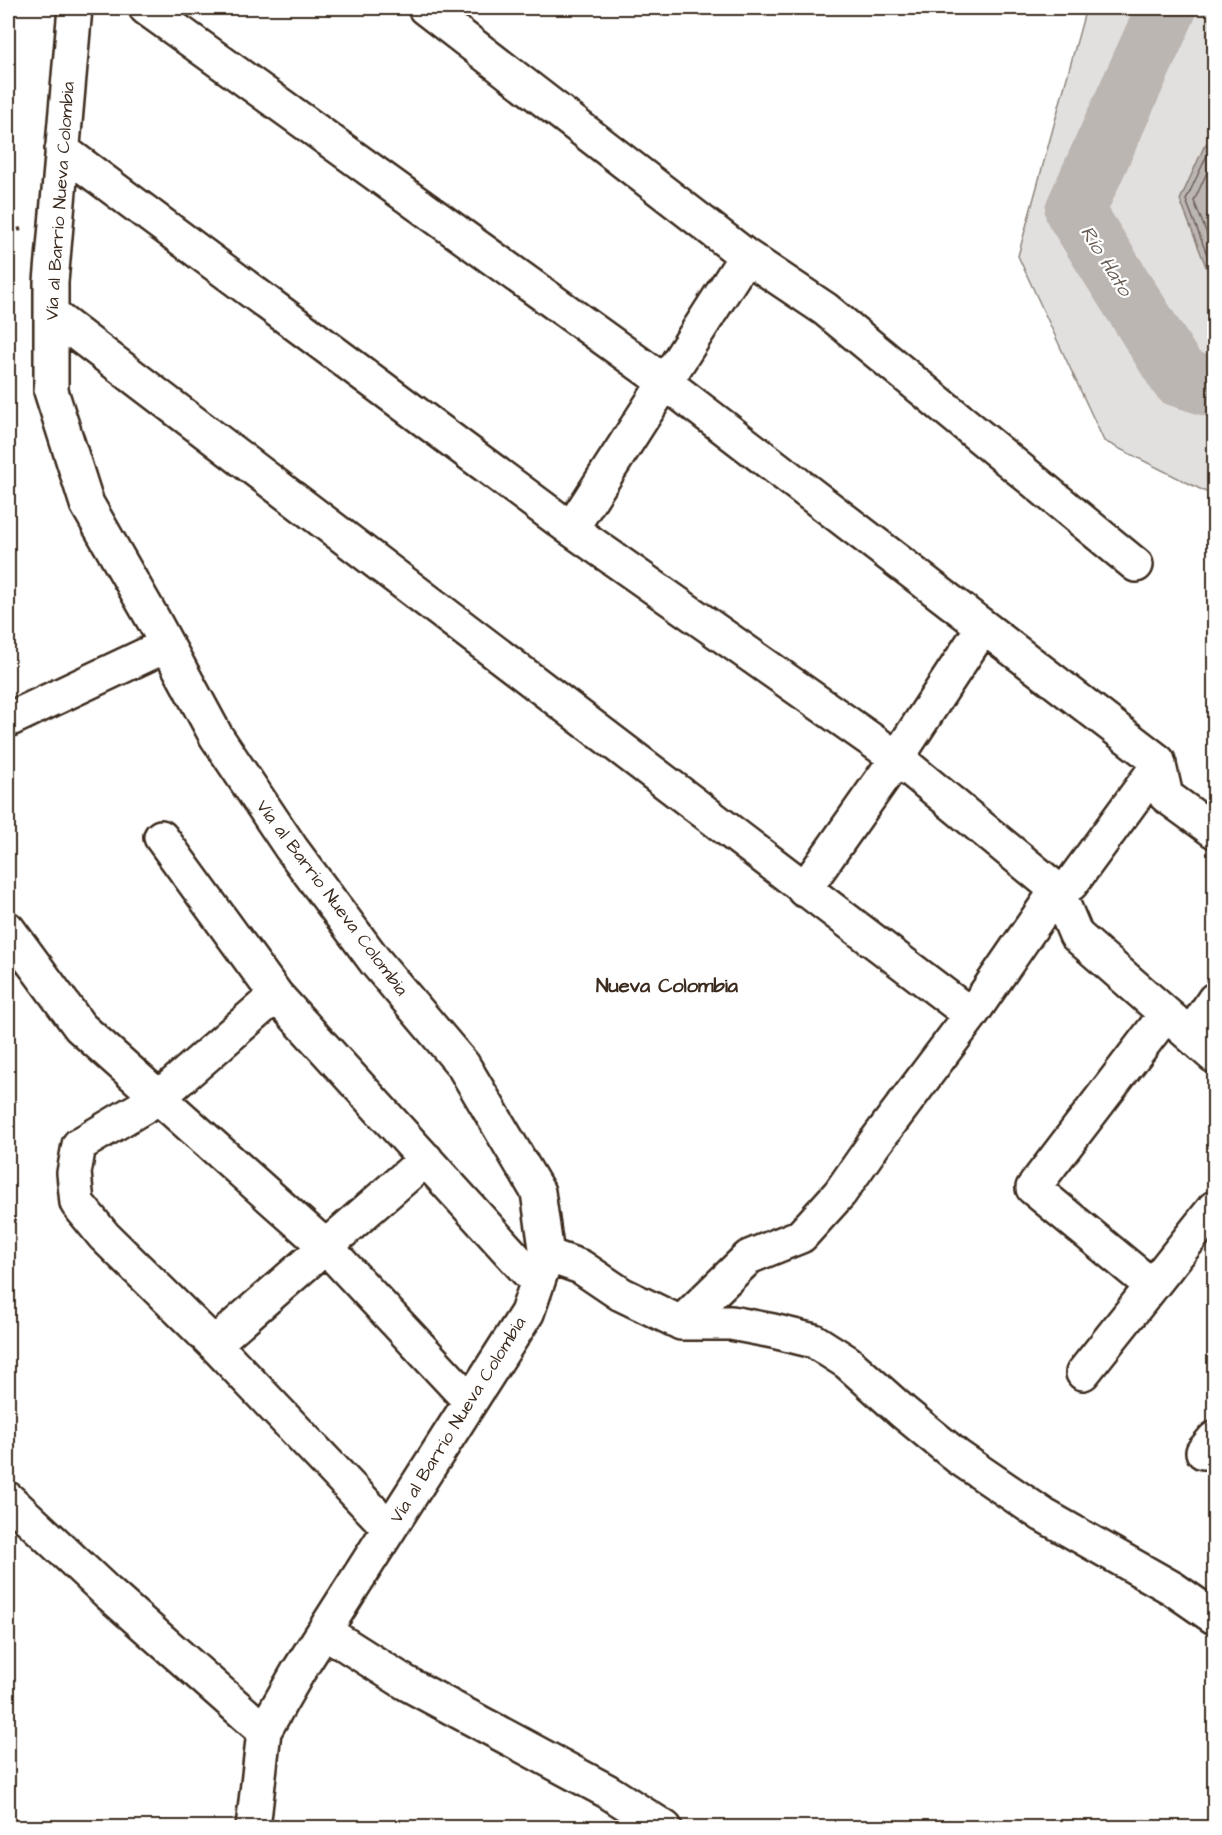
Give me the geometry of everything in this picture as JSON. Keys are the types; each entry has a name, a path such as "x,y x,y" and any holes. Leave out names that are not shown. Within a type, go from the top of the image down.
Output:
{"street":[{"name":"Vía al Barrio Nueva Colombia","path":"75,8 51,282 51,392 87,504 216,736 291,848 375,962 464,1065 538,1192 542,1268 527,1313 324,1631 264,1731 253,1827"},
{"path":"146,8 666,383 1158,761 1166,796 1215,831"},
{"path":"425,8 746,256 825,309 1136,565"},
{"path":"62,150 571,529 897,758 1057,890 1076,935 1203,1046 1215,1000"},
{"path":"571,529 746,256"},
{"path":"51,314 971,1015"},
{"path":"804,890 897,758 983,627"},
{"path":"8,720 167,645"},
{"path":"681,1323 749,1257 801,1236 840,1193 971,1015 1057,890 1071,884 1159,764"},
{"path":"161,837 276,995 426,1160 542,1268 581,1267 621,1294 681,1323 731,1323 814,1341 847,1362 903,1412 968,1463 1043,1515 1172,1588 1215,1617"},
{"path":"8,929 80,1027 325,1246 470,1401"},
{"path":"276,995 158,1098 79,1145 74,1173 77,1203 104,1236 214,1344 389,1528"},
{"path":"1152,1286 1033,1188 1166,1014"},
{"path":"214,1344 426,1160"},
{"path":"1083,1373 1215,1208"},
{"path":"8,1499 106,1592 264,1731"},
{"path":"324,1631 406,1683 607,1791 665,1827"}],"shaded area":[{"path":"1086,8 1214,8 1214,134 1204,147 1214,287 1214,496 1104,441 1018,256"}],"water":[{"path":"1214,134 1214,287 1180,200 1204,147"}],"waterway":[{"name":"Río Hato","path":"1167,8 1075,211 1179,377 1214,388"}],"district":[{"name":"Nueva Colombia","path":"667,986"}]}
